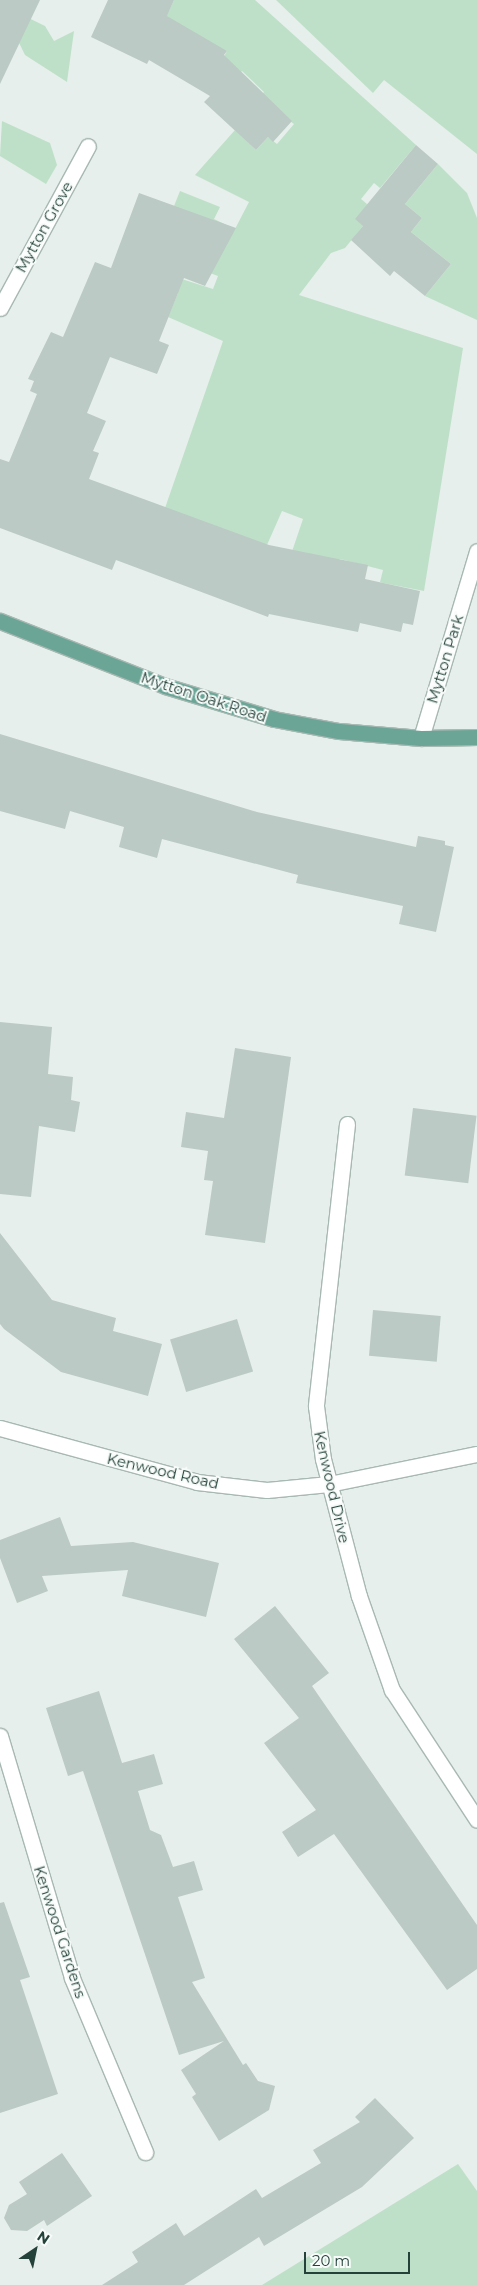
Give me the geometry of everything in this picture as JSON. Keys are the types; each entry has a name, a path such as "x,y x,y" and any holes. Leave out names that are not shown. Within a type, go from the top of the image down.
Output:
{"main road":[{"name":"Mytton Oak Road","path":"0,622 220,705 339,731 421,738 477,737"}],"street":[{"name":"Mytton Grove","path":"0,308 88,146"},
{"name":"Mytton Park","path":"421,738 477,552"},
{"name":"Kenwood Drive","path":"347,1124 316,1406 329,1484 359,1596 392,1690 477,1820"},
{"name":"Kenwood Road","path":"0,1428 197,1482 268,1490 329,1484 477,1454"},
{"name":"Kenwood Gardens","path":"0,1736 72,1978 145,2152"}],"green space":[{"path":"174,0 255,0 416,145 380,188 374,183 361,199 367,204 363,226 345,248 331,253 299,295 463,348 424,591 380,582 383,570 340,559 285,572 303,519 282,511 267,545 165,508 223,341 168,317 178,293 161,286 166,274 213,289 218,276 191,266 172,211 180,191 220,207 214,219 235,229 249,202 195,175 235,130 256,150 268,137 277,144 294,124 258,98 264,92 242,71 227,86 221,62 227,51 159,33"},
{"path":"276,0 477,0 477,154 384,80 373,93"},
{"path":"0,4 45,26 54,41 74,31 67,82 25,55"},
{"path":"2,121 50,143 57,165 46,184 0,156"},
{"path":"438,164 467,193 477,218 477,320 425,296 451,264 411,232 422,218 405,204"},
{"path":"458,2164 477,2191 477,2285 262,2285"}],"building":[{"path":"0,0 40,0 0,84"},
{"path":"108,0 174,0 167,16 227,51 224,55 292,121 273,142 268,137 256,150 204,102 210,96 149,60 147,64 91,37"},
{"path":"416,145 438,164 405,204 422,218 411,232 451,264 425,296 394,271 390,276 351,240 363,226 355,219"},
{"path":"139,193 236,228 205,286 184,278 159,341 169,345 157,374 110,357 87,413 106,421 93,451 99,453 89,479 269,545 368,565 365,579 420,591 413,625 403,623 401,632 360,623 358,632 269,614 268,617 116,560 112,570 0,528 0,459 9,462 37,394 30,391 34,381 28,379 51,332 63,337 95,262 111,268"},
{"path":"0,734 257,812 416,847 418,836 445,841 445,845 454,847 436,932 399,924 403,906 296,883 298,875 162,839 157,858 119,847 124,827 70,811 65,829 0,811"},
{"path":"0,1022 52,1027 48,1074 73,1077 71,1100 80,1102 75,1132 39,1126 31,1197 0,1194"},
{"path":"235,1048 291,1057 265,1243 205,1235 213,1181 204,1180 208,1151 181,1147 186,1112 224,1118"},
{"path":"413,1108 477,1116 468,1183 405,1175"},
{"path":"0,1233 52,1300 116,1318 113,1331 162,1344 148,1396 61,1372 4,1329 0,1324"},
{"path":"373,1310 441,1316 437,1362 369,1356"},
{"path":"237,1319 253,1372 186,1392 170,1339"},
{"path":"60,1517 71,1546 133,1542 219,1563 206,1617 122,1596 128,1570 42,1576 48,1591 17,1603 0,1558 0,1540"},
{"path":"275,1606 329,1673 312,1686 477,1925 477,1969 447,1990 334,1834 298,1857 282,1832 316,1810 264,1743 299,1718 234,1639"},
{"path":"99,1691 122,1763 154,1754 163,1784 138,1791 150,1830 161,1835 173,1867 194,1861 203,1890 178,1897 205,1978 192,1982 243,2065 246,2063 258,2081 275,2086 269,2110 219,2141 192,2097 196,2094 181,2070 224,2041 179,2055 83,1771 68,1776 46,1708"},
{"path":"4,1902 30,1977 20,1980 58,2094 0,2113 0,1903"},
{"path":"375,2098 414,2138 362,2187 264,2246 259,2237 184,2285 102,2285 138,2262 132,2252 176,2223 184,2236 256,2189 262,2198 321,2163 313,2150 360,2122 355,2117"},
{"path":"62,2153 92,2196 47,2226 44,2220 27,2231 11,2230 4,2218 9,2205 27,2194 19,2182"}]}
